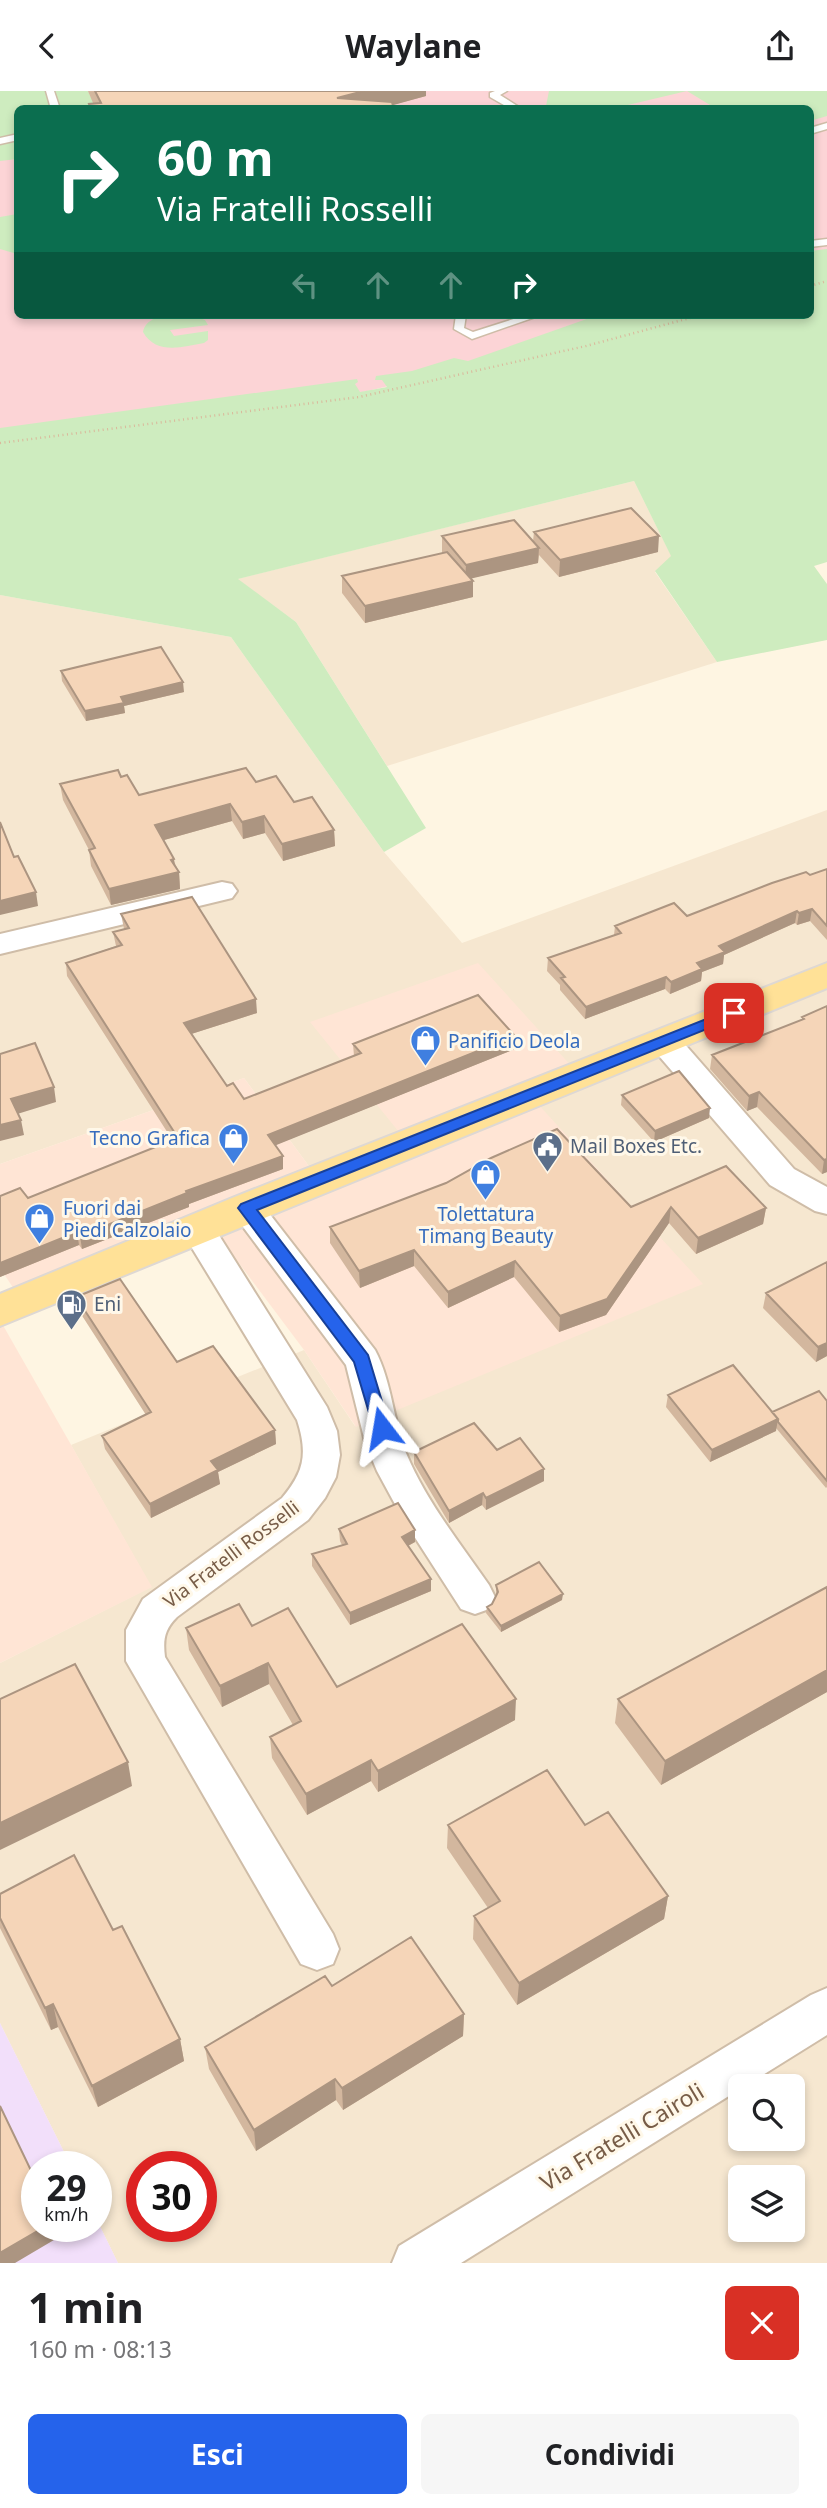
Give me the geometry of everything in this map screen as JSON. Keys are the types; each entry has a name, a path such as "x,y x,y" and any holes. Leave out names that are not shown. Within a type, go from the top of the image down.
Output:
{"main road":[{"path":"0,1311 246,1208 827,975"}],"street":[{"path":"0,944 222,891"},
{"path":"664,1041 782,1177 827,1202"},
{"path":"246,1208 362,1360 371,1383 387,1451 398,1476 475,1597"},
{"name":"Via Fratelli Rosselli","path":"198,1230 314,1417 322,1436 323,1456 310,1492 295,1509 163,1605 150,1617 144,1629 143,1645 146,1661 317,1949"},
{"name":"Via Fratelli Cairoli","path":"416,2263 827,2010"}],"lane":[{"path":"503,91 493,95 511,105"},
{"path":"461,319 460,329 472,336 524,319"}],"path":[{"path":"0,443 359,397 586,346 686,319"}],"shaded area":[{"path":"0,91 827,91 827,277 814,281 814,105 14,105 14,319 674,319 359,393 0,439"},
{"path":"634,481 672,557 655,572 717,662 387,766 296,622 237,579"},
{"path":"0,595 231,637 384,852 462,943 827,810 827,2263 118,2263 108,2242 112,2242 112,2151 64,2151 0,2023 0,1663 151,1587 71,1445 304,1350 355,1426 403,1138 314,1173 244,1078 0,1164"},
{"path":"478,963 574,1069 525,1090 703,1284 356,1427 304,1350 205,1218 18,1295 0,1268 0,1164 244,1078 314,1173 403,1137 310,1022"},
{"path":"0,1320 152,1587 0,1663"},
{"path":"0,2023 64,2151 21,2151 21,2242 108,2242 118,2263 0,2263"}],"green space":[{"path":"0,91 88,91 95,105 14,105 14,159 0,161"},
{"path":"549,91 687,91 628,105 546,105"},
{"path":"687,91 827,91 827,116 814,120 814,105 710,105"},
{"path":"14,215 14,253 0,249 0,217"},
{"path":"827,249 827,562 814,566 827,584 827,640 717,662 655,571 671,556 634,481 238,579 296,622 426,828 384,852 231,637 0,595 0,428 357,379 355,384 360,392 387,387 382,380 375,380 376,376 412,371 454,358 468,361 587,319 814,319 814,251"},
{"path":"205,320 208,325 170,330 174,336 208,331 208,340 178,347 162,347 148,339 143,332 150,321"}],"building":[{"path":"95,91 364,91 337,98 392,102 393,105 89,104 101,103"},
{"path":"631,508 659,536 560,560 534,532"},
{"path":"514,520 539,548 466,565 442,536"},
{"path":"447,552 473,581 365,606 342,576"},
{"path":"161,647 183,682 121,697 124,703 85,711 61,671"},
{"path":"246,768 256,782 276,776 294,802 312,797 334,830 282,844 264,816 242,822 230,804 155,825 179,872 109,889 89,850 95,848 60,784 118,770 121,777 127,775 139,795"},
{"path":"0,822 14,857 18,856 36,892 0,901"},
{"path":"827,869 827,926 812,909 799,913 797,911 719,946 725,952 697,963 702,969 671,982 666,977 586,1007 548,958 621,933 615,926 674,903 687,916 772,883 806,872 810,875"},
{"path":"192,897 256,999 184,1023 227,1086 233,1083 244,1099 361,1053 353,1044 478,995 515,1036 268,1135 283,1156 186,1191 187,1193 80,1236 77,1232 0,1263 0,1196 20,1188 28,1198 178,1138 66,963 122,945 113,932 129,928 121,914"},
{"path":"827,1006 827,1159 824,1160 759,1092 749,1096 712,1055 804,1019 802,1017"},
{"path":"35,1043 54,1087 11,1099 21,1120 0,1125 0,1054"},
{"path":"679,1071 710,1108 655,1131 622,1095"},
{"path":"557,1129 631,1207 726,1166 766,1208 698,1238 671,1207 607,1299 560,1316 515,1261 448,1292 414,1250 359,1271 330,1227 446,1183 491,1158"},
{"path":"827,1262 827,1343 818,1347 766,1293"},
{"path":"120,1279 177,1362 213,1346 275,1430 211,1461 218,1470 150,1504 102,1436 151,1412 76,1297"},
{"path":"733,1365 778,1419 712,1450 668,1395"},
{"path":"819,1391 827,1401 827,1481 772,1412"},
{"path":"474,1423 497,1450 520,1438 544,1469 486,1498 483,1493 449,1511 414,1452"},
{"path":"398,1503 415,1530 402,1537 431,1579 350,1613 312,1554 347,1544 339,1529"},
{"path":"539,1562 563,1594 501,1626 487,1607 492,1604 498,1592 496,1585"},
{"path":"827,1587 827,1670 665,1761 618,1699"},
{"path":"239,1604 252,1626 288,1608 337,1687 462,1624 516,1699 378,1771 371,1760 306,1794 270,1737 301,1721 268,1663 220,1686 186,1628"},
{"path":"75,1664 128,1762 0,1823 0,1699"},
{"path":"547,1770 585,1825 608,1812 668,1896 519,1983 474,1916 500,1901 448,1825"},
{"path":"74,1855 113,1930 122,1926 180,2039 92,2086 53,2004 45,2008 0,1918 0,1894"},
{"path":"411,1937 464,2014 342,2088 335,2079 254,2130 205,2047 325,1976 332,1986"},
{"path":"0,2106 22,2151 21,2241 0,2253"}],"place":[{"name":"Panificio Deola","path":"425,1068"},
{"name":"Tecno Grafica","path":"233,1165"},
{"name":"Mail Boxes Etc.","path":"547,1173"},
{"name":"Tolettatura Timang Beauty","path":"486,1202"},
{"name":"Fuori dai Piedi Calzolaio","path":"40,1246"},
{"name":"Eni","path":"71,1331"}],"route":[{"path":"382,1428 371,1383 362,1360 246,1208 734,1013"}]}
